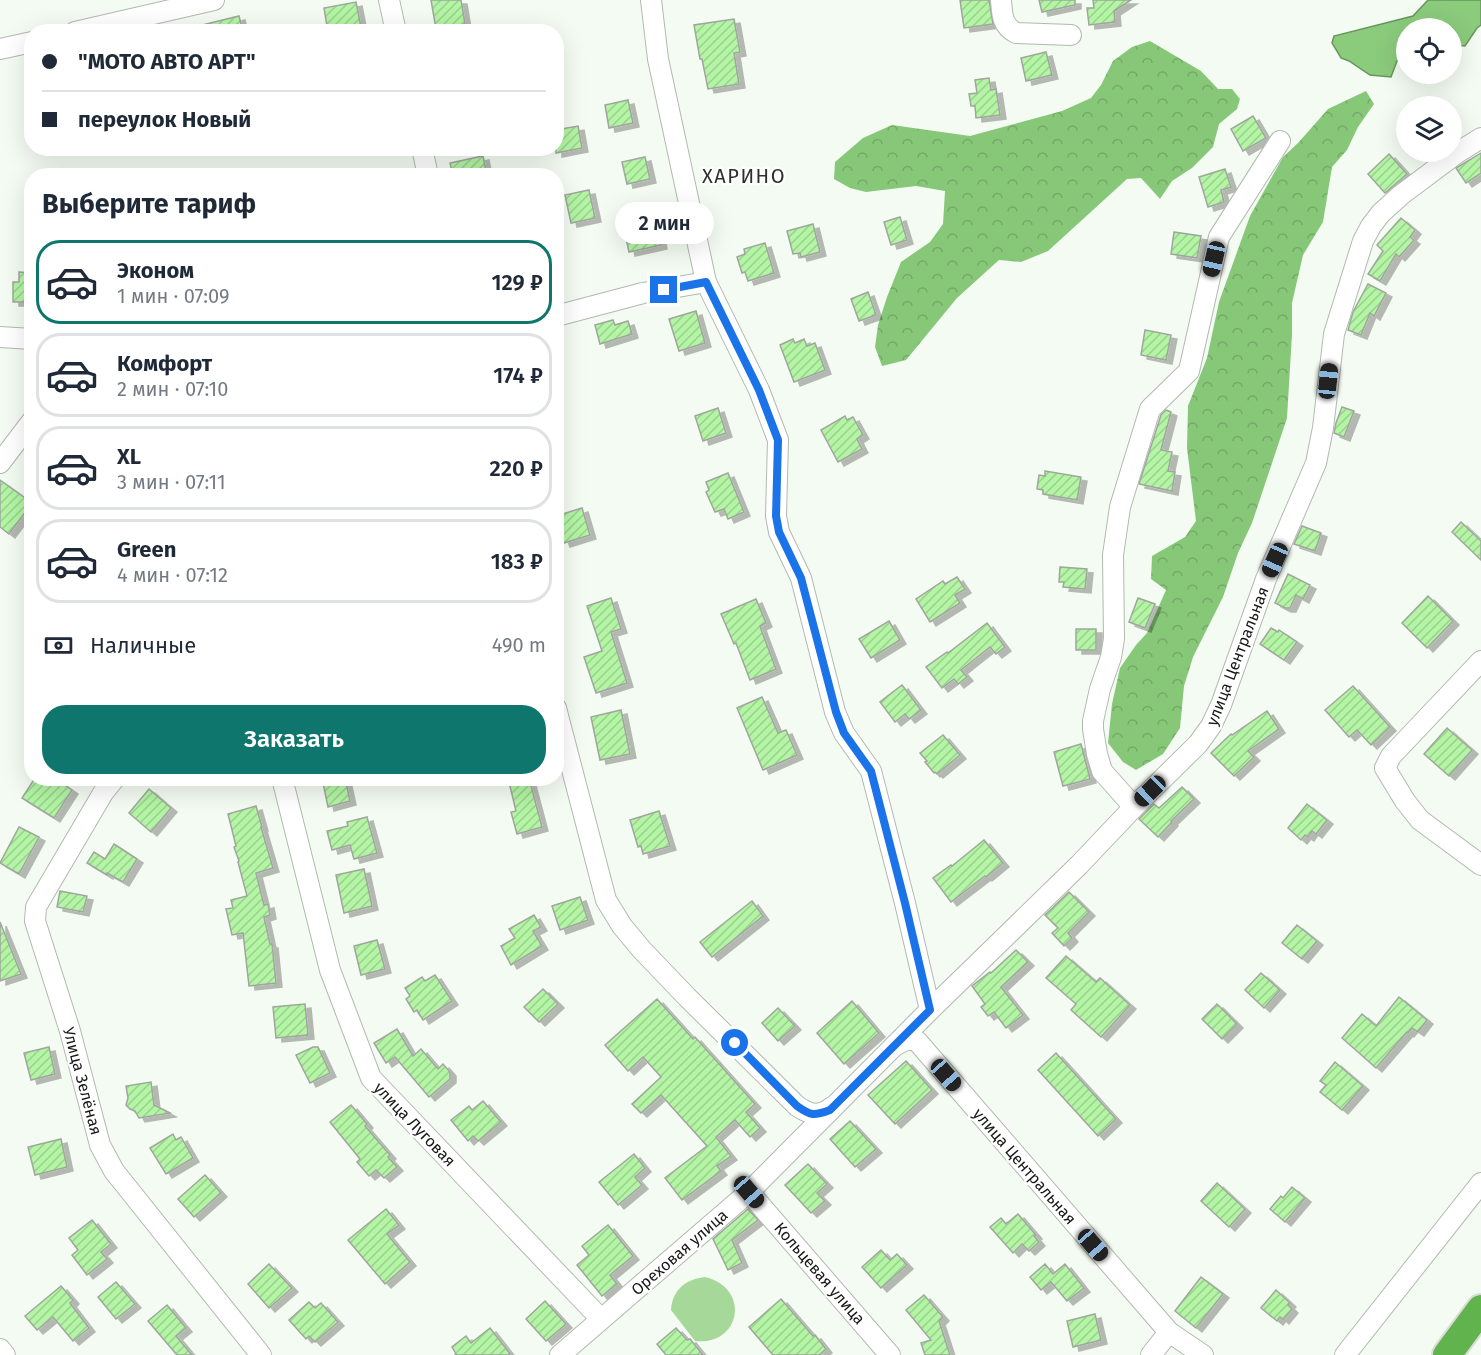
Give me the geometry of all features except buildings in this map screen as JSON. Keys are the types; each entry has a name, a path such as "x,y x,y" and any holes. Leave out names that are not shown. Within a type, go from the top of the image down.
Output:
{"highway":[{"path":"1447,1355 1481,1309"}],"street":[{"path":"110,24 214,0"},
{"path":"389,0 394,24"},
{"path":"651,0 658,59 706,282 759,390 778,440 776,516 779,532 801,578 836,712 844,733 871,771 930,1010"},
{"path":"1001,0 1004,24 1010,30 1016,33 1071,35"},
{"path":"0,50 24,44"},
{"name":"улица Центральная","path":"896,1044 1079,865 1203,739 1218,713 1266,579 1316,464 1323,428 1334,334 1366,233 1381,213 1401,195 1481,138"},
{"path":"1134,807 1102,771 1096,754 1093,729 1100,689 1111,657 1114,639 1113,555 1120,507 1150,409 1189,371 1219,237 1280,141"},
{"path":"564,314 643,293 706,282"},
{"path":"0,337 24,338"},
{"path":"0,463 24,432"},
{"path":"1481,661 1391,756 1385,768 1405,801 1420,820 1481,865"},
{"path":"564,739 606,900 622,926 687,997 797,1106 816,1115 830,1110"},
{"name":"Улица Зелёная","path":"109,786 36,907 35,921 70,1030 100,1145 106,1159 261,1355"},
{"name":"улица Луговая","path":"284,786 330,970 371,1078 601,1319"},
{"name":"улица Центральная","path":"896,1044 908,1040 916,1041 1169,1332 1203,1355"},
{"name":"Ореховая улица","path":"560,1355 749,1192 896,1044"},
{"path":"1345,1355 1481,1183"},
{"name":"Кольцевая улица","path":"749,1192 890,1355"},
{"path":"1151,1355 1169,1332"},
{"path":"0,1348 5,1355"}],"shaded area":[{"path":"1428,0 1481,0 1481,25 1465,46 1462,46 1462,18 1405,18 1413,16"},
{"path":"1396,20 1396,64 1391,77 1370,75 1341,58 1332,43 1334,36"},
{"path":"705,1277 720,1283 729,1292 734,1303 734,1315 731,1326 722,1335 711,1340 695,1341 671,1310 672,1303 677,1291 686,1283"}],"green space":[{"path":"1150,41 1201,71 1218,89 1232,89 1240,99 1237,109 1219,124 1213,147 1192,168 1172,181 1160,199 1141,178 1127,179 1048,251 1021,262 999,260 957,298 906,360 882,366 875,347 878,325 887,297 901,262 930,242 943,224 945,191 916,186 866,192 850,188 834,179 835,162 863,138 892,125 970,136 1062,111 1091,98 1101,85 1113,61 1132,47"},
{"path":"1366,91 1374,104 1358,127 1347,150 1332,167 1323,222 1303,255 1292,303 1287,418 1252,523 1238,553 1223,597 1193,657 1184,686 1180,728 1163,754 1136,770 1123,762 1108,743 1112,704 1120,668 1147,633 1166,590 1151,579 1152,556 1185,537 1196,521 1187,448 1188,406 1207,358 1219,302 1250,216 1283,157 1328,109"}],"district":[{"name":"ХАРИНО","path":"744,176"}],"route":[{"path":"664,290 706,282 759,390 778,440 776,516 779,532 801,578 836,712 844,733 871,771 930,1010 830,1110 816,1115 797,1106 735,1043"}]}
